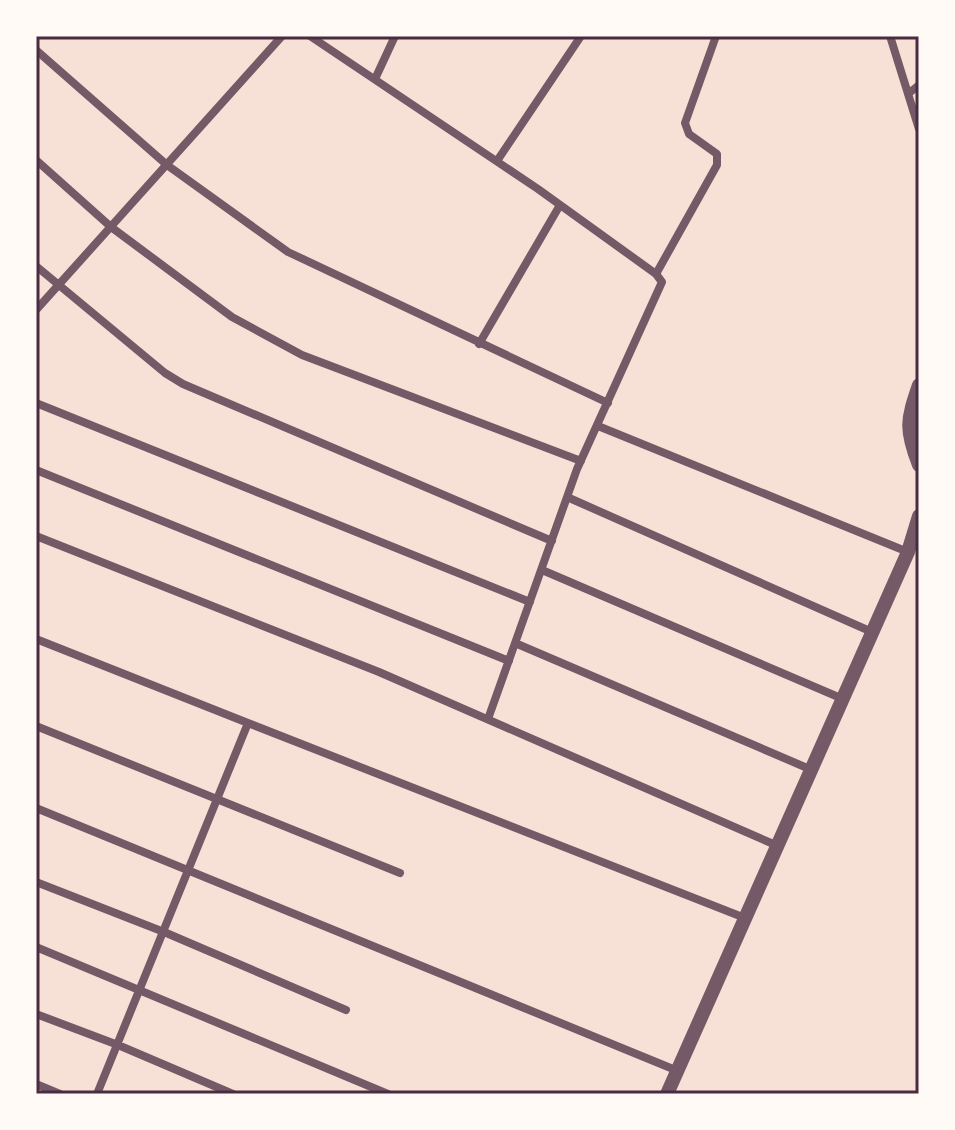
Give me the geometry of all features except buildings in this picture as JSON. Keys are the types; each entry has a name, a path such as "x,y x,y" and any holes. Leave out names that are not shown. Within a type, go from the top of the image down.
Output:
{"street":[{"path":"36,310 282,36"},
{"path":"310,36 560,205 656,274 662,285 581,461 488,719"},
{"path":"375,79 395,36"},
{"path":"497,161 581,36"},
{"path":"656,274 717,165 717,154 689,134 685,123 716,36"},
{"path":"890,36 919,129"},
{"path":"36,50 167,165 302,261 608,403"},
{"path":"908,94 919,85"},
{"path":"36,160 111,227 232,317 302,355 581,461"},
{"path":"479,344 560,205"},
{"path":"36,266 165,373 183,384 552,541"},
{"path":"919,385 907,430 919,465"},
{"path":"36,403 530,602"},
{"path":"598,426 908,552"},
{"path":"36,470 509,661"},
{"path":"567,497 872,632"},
{"path":"667,1094 908,552 919,516"},
{"path":"36,536 365,666 778,846"},
{"path":"542,570 843,699"},
{"path":"36,639 746,918"},
{"path":"515,643 812,770"},
{"path":"97,1094 248,723"},
{"path":"36,726 400,873"},
{"path":"36,808 678,1071"},
{"path":"36,882 164,932 346,1010"},
{"path":"36,947 388,1094"},
{"path":"36,1014 233,1094"},
{"path":"36,1084 60,1094"}]}
